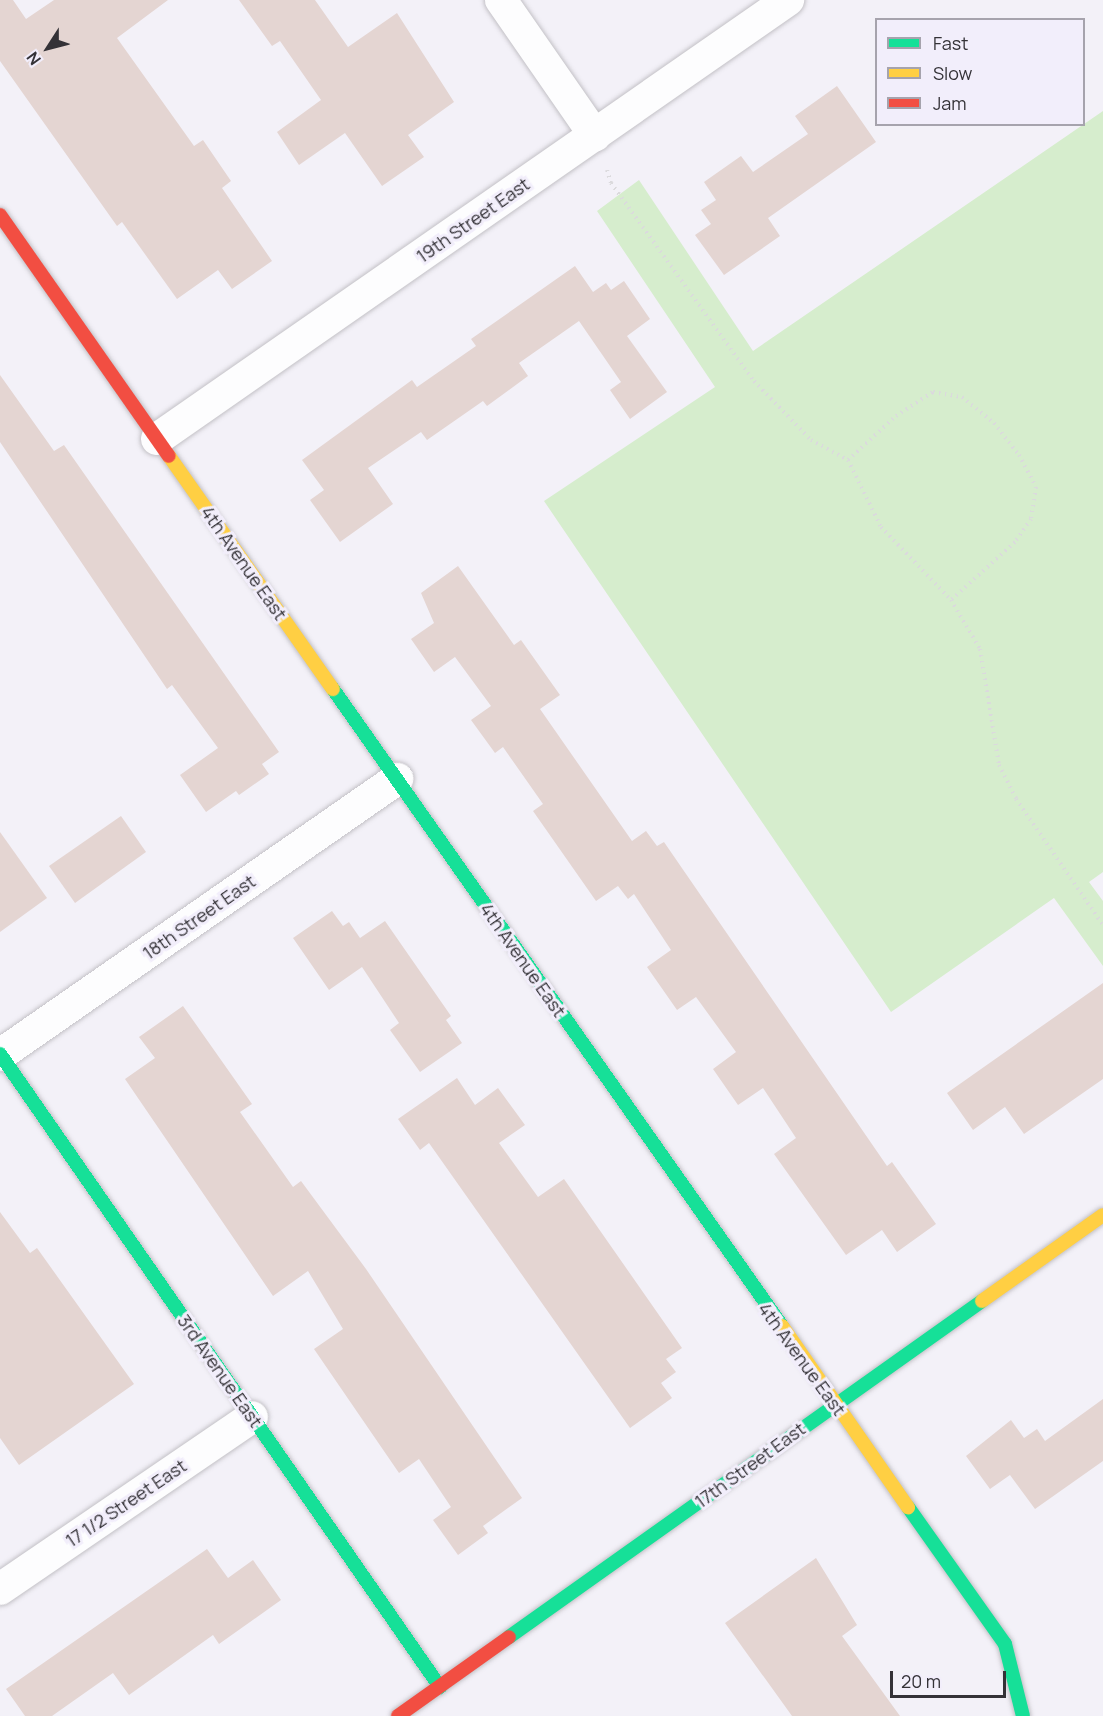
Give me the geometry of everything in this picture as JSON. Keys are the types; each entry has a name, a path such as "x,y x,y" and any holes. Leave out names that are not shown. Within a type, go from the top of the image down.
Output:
{"street":[{"path":"501,0 596,136"},
{"name":"19th Street East","path":"157,440 788,0"},
{"name":"4th Avenue East","path":"0,215 1005,1644 1023,1716"},
{"name":"18th Street East","path":"0,1055 397,779"},
{"name":"3rd Avenue East","path":"0,1055 440,1687"},
{"name":"17th Street East","path":"398,1716 1103,1215"},
{"name":"17 1/2 Street East","path":"0,1589 252,1417"}],"path":[{"path":"596,136 611,183 754,381 811,440 848,460 881,527 951,600 980,649 999,765 1016,799 1103,925"},
{"path":"848,460 896,416 933,392 962,397 994,423 1019,455 1036,487 1031,519 1015,542 951,600"}],"green space":[{"path":"1103,111 1103,872 1089,882 1103,901 1103,966 1054,898 891,1012 544,501 715,387 597,211 639,180 753,351 1081,126 1085,126 1085,123"}],"building":[{"path":"0,0 13,0 26,19 54,0 168,0 117,38 194,146 203,140 231,181 222,188 272,261 232,289 218,270 177,299 122,222 117,226 0,61"},
{"path":"239,0 315,0 348,47 397,13 454,102 408,135 424,157 382,186 345,133 299,165 277,132 321,100 280,41 272,46"},
{"path":"837,86 876,142 768,218 780,236 724,275 695,235 711,224 701,210 716,200 704,182 741,156 753,172 808,134 795,116"},
{"path":"575,266 593,292 606,283 611,290 624,281 650,319 627,336 667,392 630,419 610,390 621,382 579,321 519,363 528,376 487,406 483,401 427,440 421,432 368,468 393,504 340,542 310,500 324,490 302,460 412,380 417,387 476,346 471,339"},
{"path":"0,375 54,451 64,445 279,752 262,764 269,774 239,795 236,791 206,812 180,775 218,748 172,685 167,689 0,442"},
{"path":"458,566 514,645 521,640 560,695 540,709 632,841 646,831 657,846 664,842 887,1166 892,1162 936,1224 897,1252 882,1230 846,1255 774,1154 796,1138 763,1088 738,1105 713,1069 736,1052 696,997 677,1010 647,967 671,950 634,894 628,899 618,886 596,901 533,811 543,804 503,747 495,753 471,720 491,706 455,657 434,672 411,639 434,623 421,593"},
{"path":"121,816 146,852 75,903 49,866"},
{"path":"0,832 47,898 0,932"},
{"path":"332,911 343,926 349,922 360,938 385,921 451,1016 446,1020 462,1043 420,1072 390,1030 399,1023 362,967 329,990 293,938"},
{"path":"1103,983 1103,1079 1024,1134 1005,1107 973,1130 947,1093"},
{"path":"183,1006 252,1104 240,1112 293,1187 301,1181 366,1269 522,1498 483,1526 488,1533 458,1555 433,1520 451,1507 419,1459 399,1473 314,1349 343,1329 308,1271 273,1296 125,1079 155,1058 139,1037"},
{"path":"457,1078 475,1105 498,1088 525,1125 499,1143 538,1197 564,1179 682,1348 666,1359 676,1372 661,1383 672,1398 630,1428 429,1143 420,1150 398,1119"},
{"path":"0,1212 30,1253 37,1248 134,1384 19,1465 0,1438"},
{"path":"1103,1399 1103,1461 1035,1509 1010,1475 990,1489 966,1456 1011,1420 1024,1438 1037,1429 1045,1441"},
{"path":"207,1549 228,1578 253,1560 281,1600 219,1644 213,1635 129,1695 113,1673 52,1716 25,1716 6,1689"},
{"path":"816,1558 857,1625 842,1636 900,1716 792,1716 725,1623"}],"traffic: fast":[{"path":"333,689 782,1326"},
{"path":"0,1054 440,1687"},
{"path":"509,1637 982,1301"},
{"path":"908,1507 1005,1644 1023,1716"}],"traffic: slow":[{"path":"169,456 333,689"},
{"path":"982,1301 1103,1215"},
{"path":"782,1326 908,1507"}],"traffic: jam":[{"path":"0,215 169,456"},
{"path":"398,1716 509,1637"}]}
